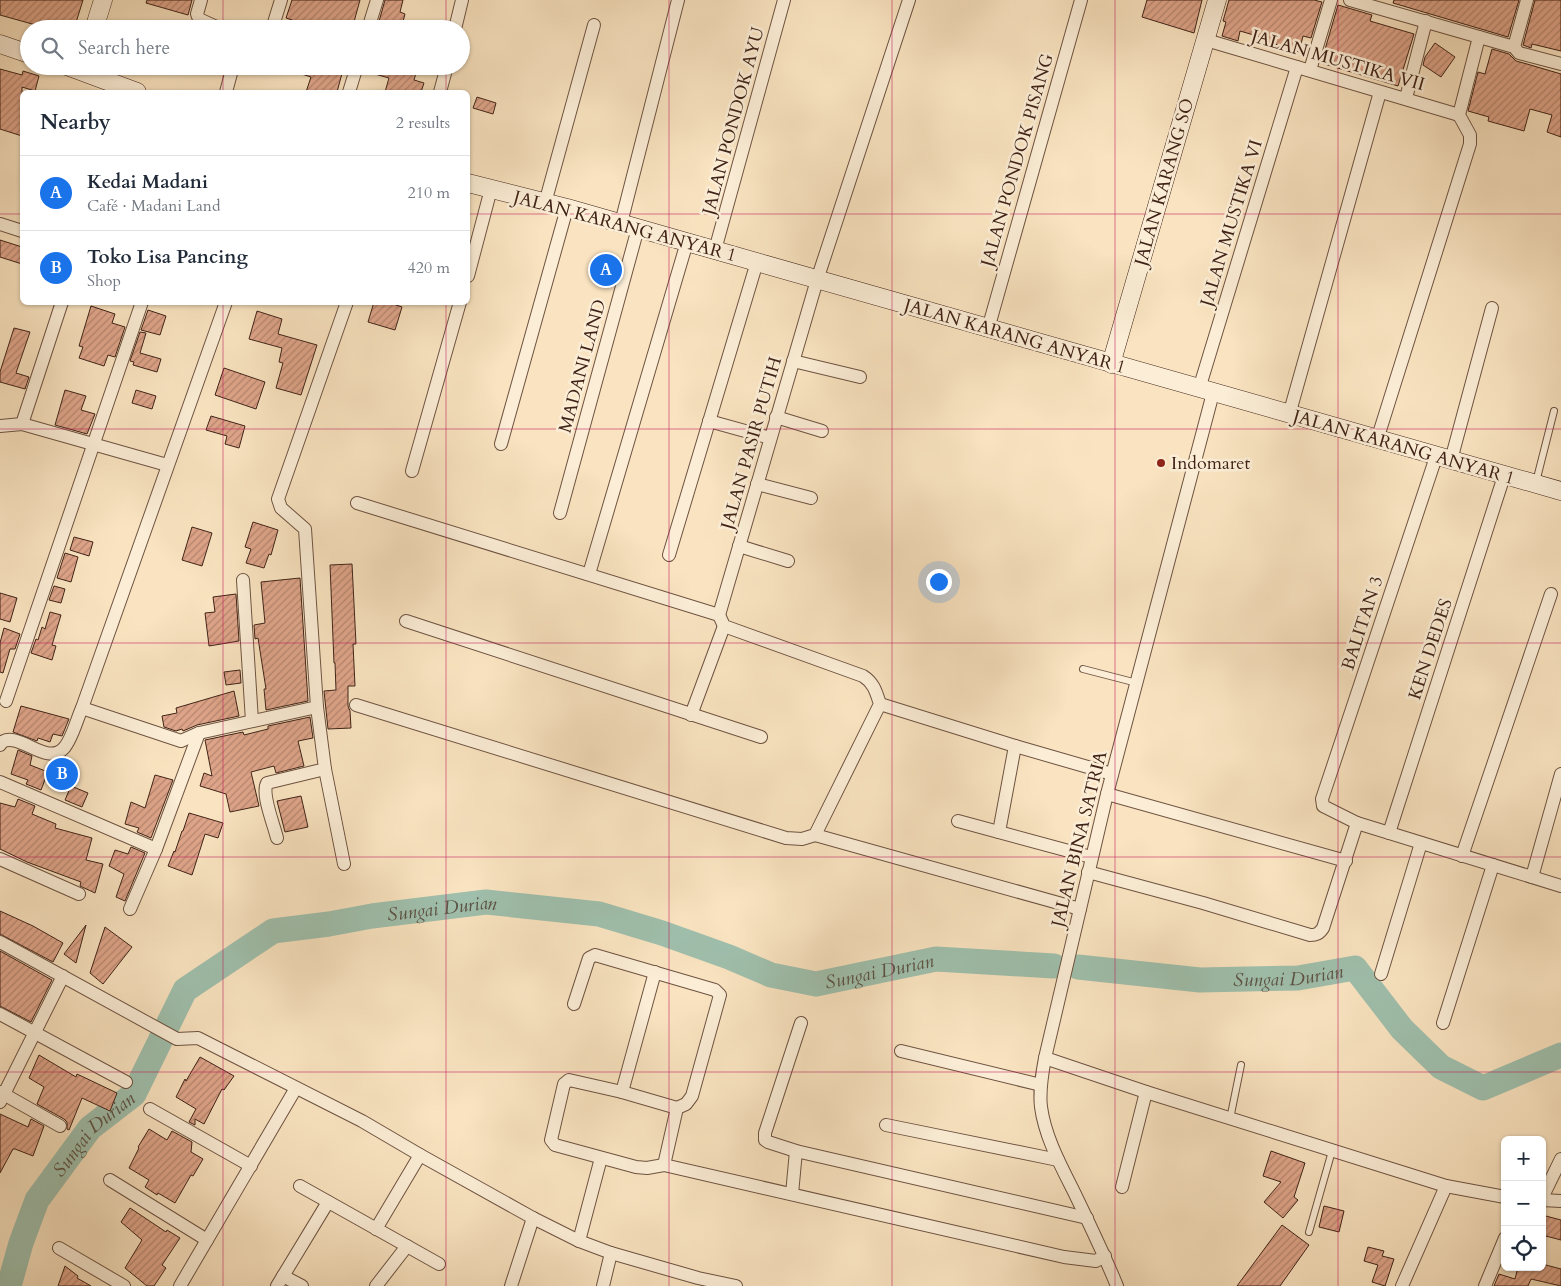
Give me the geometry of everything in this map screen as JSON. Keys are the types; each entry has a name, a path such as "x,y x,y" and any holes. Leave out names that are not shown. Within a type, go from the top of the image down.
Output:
{"main road":[{"path":"97,20 103,0"},
{"name":"JALAN KARANG SO","path":"1111,364 1217,0"},
{"path":"0,44 20,51"},
{"path":"93,75 130,90"},
{"name":"JALAN KARANG ANYAR 1","path":"470,184 568,208 1561,491"}],"street":[{"path":"200,0 197,14 202,20"},
{"path":"275,20 281,0"},
{"path":"370,20 376,0"},
{"path":"458,20 462,0"},
{"name":"MADANI LAND","path":"560,513 629,226 678,0"},
{"name":"JALAN PONDOK AYU","path":"716,250 784,0"},
{"name":"JALAN PASIR PUTIH","path":"691,715 721,621 739,546 817,280 909,0"},
{"name":"JALAN PONDOK PISANG","path":"988,328 1081,0"},
{"path":"1310,70 1331,0"},
{"path":"1350,0 1514,47 1519,53 1561,64"},
{"path":"1514,47 1527,0"},
{"path":"1406,98 1426,21"},
{"path":"545,203 594,25"},
{"path":"1377,440 1470,144 1470,135 1459,115 1479,37"},
{"name":"JALAN MUSTIKA VII","path":"1206,40 1459,115"},
{"name":"JALAN MUSTIKA VI","path":"1206,391 1297,67"},
{"path":"227,90 231,75"},
{"path":"351,90 355,75"},
{"path":"441,90 445,75"},
{"path":"1289,415 1380,92"},
{"path":"470,269 491,190"},
{"path":"501,444 568,208"},
{"path":"0,224 20,230"},
{"path":"589,574 687,242"},
{"path":"669,555 757,262"},
{"path":"22,424 61,305"},
{"path":"6,701 141,305"},
{"path":"0,745 5,739 10,739 48,754 58,753 66,746 82,708 225,305"},
{"path":"344,864 326,769 317,707 305,529 282,508 278,499 346,305"},
{"path":"412,471 459,305"},
{"name":"BALITAN 3","path":"1357,823 1323,806 1322,799 1443,458 1492,308"},
{"path":"793,361 860,377"},
{"name":"JALAN BINA SATRIA","path":"1117,1286 1105,1256 1058,1160 1041,1106 1041,1085 1045,1058 1091,857 1137,683 1206,391"},
{"path":"776,417 822,432"},
{"path":"709,421 770,438"},
{"path":"0,426 22,424 167,465"},
{"name":"KEN DEDES","path":"1389,833 1504,476"},
{"path":"757,484 811,498"},
{"path":"357,502 589,574 721,621 870,680 880,704 815,835"},
{"path":"739,546 788,561"},
{"path":"243,580 252,721"},
{"path":"1462,856 1550,594"},
{"path":"406,621 761,737"},
{"path":"356,704 786,838 802,840 815,835 1080,909"},
{"path":"880,704 1112,774"},
{"path":"82,708 177,740 185,740 199,733 317,707"},
{"path":"130,909 156,849 199,733"},
{"path":"999,832 1015,746"},
{"path":"277,838 265,795 265,787 268,783 326,769"},
{"path":"1532,877 1558,794 1561,774"},
{"path":"0,782 156,849"},
{"path":"1107,794 1346,861"},
{"path":"958,821 1091,857"},
{"path":"1088,872 1203,902 1310,935 1316,935 1323,928 1357,823 1561,886"},
{"path":"1382,974 1421,843"},
{"path":"0,860 79,894"},
{"path":"1443,1023 1493,865"},
{"path":"0,942 177,1039 198,1038 362,1121 533,1218 579,1241 697,1282 736,1286"},
{"path":"574,1004 592,956 598,956 715,990 720,996 692,1096 686,1104 677,1108 622,1092 569,1080 564,1084 551,1140 555,1145 647,1168 664,1165 1064,1257 1096,1261 1105,1256"},
{"path":"622,1092 654,972"},
{"path":"60,1126 1,1096 36,1033 63,976"},
{"path":"0,1014 126,1082"},
{"path":"801,1023 764,1137 768,1142 796,1151 1087,1218"},
{"path":"901,1051 1041,1085"},
{"path":"1045,1058 1230,1119 1446,1186 1501,1196"},
{"path":"180,1286 296,1088"},
{"path":"1122,1187 1146,1092"},
{"path":"664,1165 677,1108"},
{"path":"150,1109 251,1166"},
{"path":"886,1125 1058,1160"},
{"path":"792,1194 796,1151"},
{"path":"376,1228 420,1155"},
{"path":"579,1241 601,1158"},
{"path":"1546,1191 1561,1159"},
{"path":"110,1180 207,1240"},
{"path":"300,1186 439,1264"},
{"path":"1402,1286 1446,1186"},
{"path":"1546,1199 1561,1201"},
{"path":"302,1286 280,1281 328,1202"},
{"path":"511,1286 533,1218"},
{"path":"376,1286 407,1246"},
{"path":"59,1248 124,1286"},
{"path":"1486,1286 1501,1248"},
{"path":"603,1286 611,1253"}],"lane":[{"path":"1535,484 1554,411"},
{"path":"1083,669 1137,683"},
{"path":"1230,1119 1241,1065"},
{"path":"1310,1232 1332,1151"}],"building":[{"path":"0,0 83,0 77,20 20,21 0,15"},
{"path":"147,0 192,0 188,15 146,3"},
{"path":"292,0 360,0 354,20 292,20 286,18"},
{"path":"385,0 403,0 400,12 405,14 403,20 379,20"},
{"path":"1147,0 1202,0 1194,33 1142,17"},
{"path":"1229,0 1314,0 1322,2 1311,38 1303,36 1299,52 1240,31 1238,41 1222,36 1226,22 1223,21"},
{"path":"1394,0 1519,0 1508,37 1393,3"},
{"path":"1535,0 1561,0 1561,51 1532,44 1531,48 1523,45"},
{"path":"1338,5 1372,15 1370,21 1414,34 1398,86 1321,63"},
{"path":"1435,43 1455,57 1441,77 1423,65 1425,57"},
{"path":"1492,49 1509,54 1516,61 1561,74 1561,137 1547,132 1552,115 1530,109 1524,131 1488,121 1489,117 1468,111 1478,72 1485,74"},
{"path":"0,69 20,75 39,76 35,90 22,87 22,90 20,90 20,135 0,129"},
{"path":"305,75 342,75 338,90 307,90 311,77"},
{"path":"378,75 415,75 414,80 424,83 422,90 386,90 389,78"},
{"path":"477,97 496,103 493,114 473,108"},
{"path":"0,240 20,246 20,263 0,257"},
{"path":"373,305 396,305 402,307 395,330 368,322"},
{"path":"91,306 115,314 112,323 125,327 115,357 108,355 104,366 79,358 83,347 79,346"},
{"path":"148,310 166,316 160,335 141,330"},
{"path":"257,311 282,319 278,334 317,345 301,395 276,388 283,363 279,362 282,348 249,339"},
{"path":"14,328 30,332 16,373 29,377 25,389 0,382 0,372"},
{"path":"140,332 146,333 140,353 161,359 157,372 133,365 134,362 130,361"},
{"path":"224,368 265,382 256,409 215,395"},
{"path":"65,390 86,396 81,410 95,414 87,434 55,425"},
{"path":"136,390 156,396 152,409 132,403"},
{"path":"211,416 245,426 239,448 225,444 227,436 206,430"},
{"path":"253,522 278,530 271,555 269,554 264,568 246,563 251,549 245,547"},
{"path":"192,527 212,533 202,566 182,560"},
{"path":"74,537 93,542 89,556 70,550"},
{"path":"65,553 78,557 71,582 57,578"},
{"path":"352,564 356,644 353,644 355,686 348,686 351,728 328,729 324,691 336,690 330,565"},
{"path":"300,578 308,701 266,710 264,689 266,689 258,638 255,639 254,625 265,623 261,582"},
{"path":"54,586 65,589 61,603 49,600"},
{"path":"0,593 17,598 10,622 0,619"},
{"path":"236,594 239,641 209,646 205,613 215,612 213,597"},
{"path":"50,612 61,615 52,645 56,646 52,660 31,653 42,627 45,629"},
{"path":"4,628 20,634 15,649 10,649 3,673 0,672 0,643"},
{"path":"240,670 241,683 226,685 224,672"},
{"path":"234,691 239,716 197,725 183,731 182,729 176,731 164,727 162,716 177,713 176,708"},
{"path":"21,706 69,719 62,736 53,734 50,742 38,738 37,741 13,732"},
{"path":"310,717 313,738 298,741 304,766 276,773 274,766 251,772 259,806 230,812 226,794 200,786 204,773 212,776 205,740 243,732 244,735 268,729 268,726"},
{"path":"18,750 32,756 30,765 48,772 41,790 26,784 28,780 11,774"},
{"path":"54,762 75,769 69,786 48,778"},
{"path":"155,775 173,780 151,838 137,832 139,828 125,824 131,802 145,808"},
{"path":"71,786 88,793 82,807 65,800"},
{"path":"301,796 308,827 285,832 277,801"},
{"path":"18,799 35,806 32,814 56,824 55,828 92,838 86,860 103,864 95,893 80,886 81,882 27,862 0,849 0,803 15,807"},
{"path":"189,813 223,823 218,838 205,834 192,875 168,866"},
{"path":"131,847 145,853 125,901 116,897 124,874 109,866 115,850 128,854"},
{"path":"0,911 33,926 63,943 53,962 0,934"},
{"path":"86,925 76,963 64,954"},
{"path":"105,927 132,947 103,984 90,973"},
{"path":"0,951 52,980 31,1022 0,1006"},
{"path":"39,1055 76,1077 77,1074 117,1093 110,1111 82,1098 69,1130 67,1129 67,1122 64,1119 37,1104 44,1087 29,1078"},
{"path":"200,1057 234,1076 224,1090 222,1089 204,1124 195,1119 195,1125 189,1122 196,1109 176,1097 185,1079 186,1081"},
{"path":"0,1114 28,1127 31,1119 44,1126 33,1156 13,1149 0,1173"},
{"path":"149,1129 167,1140 172,1131 192,1142 191,1152 203,1159 193,1176 191,1175 175,1203 145,1187 149,1180 129,1168 138,1147"},
{"path":"1271,1151 1305,1163 1294,1197 1298,1200 1283,1218 1264,1202 1281,1182 1263,1176"},
{"path":"1324,1206 1344,1211 1339,1232 1319,1227"},
{"path":"130,1208 166,1232 167,1230 180,1238 162,1265 166,1268 154,1286 147,1286 125,1268 142,1240 121,1222"},
{"path":"1546,1216 1561,1220 1561,1240 1546,1236"},
{"path":"1282,1225 1309,1245 1280,1286 1237,1286"},
{"path":"1368,1247 1384,1251 1382,1256 1394,1259 1385,1286 1372,1282 1378,1265 1364,1261"},
{"path":"1546,1265 1561,1269 1561,1286 1531,1279 1528,1286 1494,1286 1499,1274 1515,1279 1517,1271 1546,1271"},
{"path":"65,1266 78,1276 77,1278 91,1286 58,1286"}],"waterway":[{"name":"Sungai Durian","path":"9,1286 21,1243 37,1200 90,1128 134,1094 185,990 273,931 372,916 486,902 599,914 662,933 729,957 771,975 816,984 936,959 1054,966"},
{"name":"Sungai Durian","path":"1078,967 1200,980 1298,978 1355,968 1402,1029 1441,1067 1483,1088 1561,1055"}],"place":[{"name":"Kedai Madani","path":"606,270"},
{"name":"Indomaret","path":"1161,463"},
{"name":"Toko Lisa Pancing","path":"62,774"}]}
